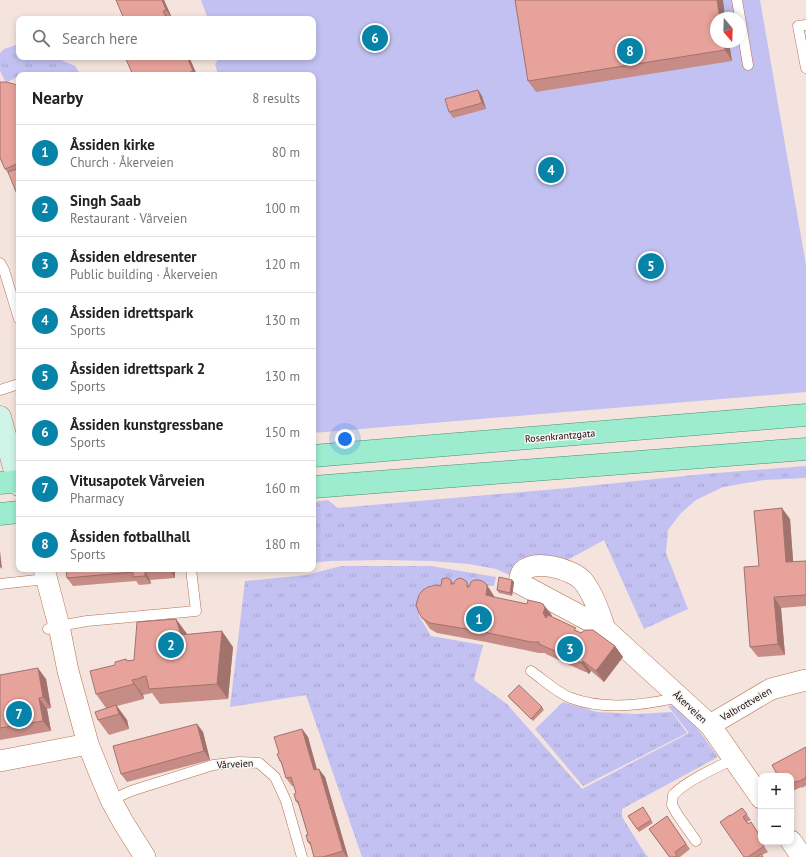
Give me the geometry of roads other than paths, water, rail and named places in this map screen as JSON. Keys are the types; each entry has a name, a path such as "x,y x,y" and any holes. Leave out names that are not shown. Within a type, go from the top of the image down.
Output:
{"main road":[{"name":"Rosenkrantzgata","path":"316,456 806,415"},
{"path":"0,417 14,483"},
{"path":"316,487 806,449"},
{"path":"0,514 16,512"}],"street":[{"path":"38,574 68,671 88,744 111,800 145,857"},
{"name":"Åkerveien","path":"605,629 710,725 758,794"},
{"name":"Valbrottveien","path":"710,725 771,689 806,680"},
{"path":"0,761 88,744"},
{"path":"794,845 802,857"}],"lane":[{"path":"737,0 748,65"},
{"path":"806,25 798,26 806,68"},
{"path":"0,263 4,270 16,309"},
{"path":"0,390 16,385"},
{"path":"54,628 87,621 196,611 191,572"},
{"path":"0,584 38,574"},
{"path":"531,671 561,693 571,698 598,704 617,706 632,705 661,702 680,698"},
{"path":"696,841 672,805 673,795 678,789 703,774 734,759"},
{"name":"Vårveien","path":"111,800 131,791 213,765 238,762 259,763 275,777 286,801 302,857"}],"place":[{"name":"Åssiden kunstgressbane","path":"375,38"},
{"name":"Åssiden fotballhall","path":"630,51"},
{"name":"Åssiden idrettspark","path":"551,170"},
{"name":"Åssiden idrettspark 2","path":"651,266"},
{"name":"Åssiden kirke","path":"479,619"},
{"name":"Singh Saab","path":"171,645"},
{"name":"Åssiden eldresenter","path":"570,649"},
{"name":"Vitusapotek Vårveien","path":"19,714"}]}
